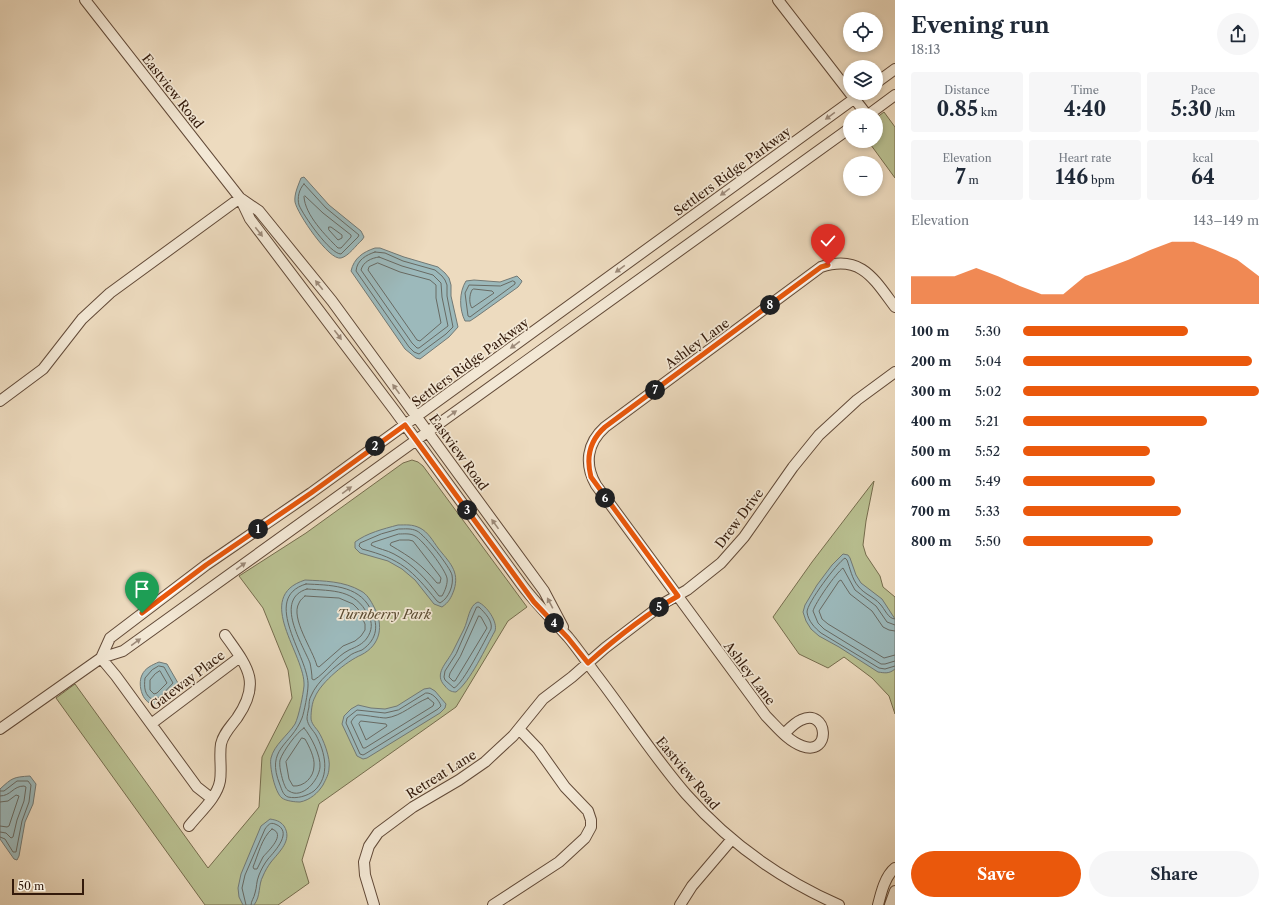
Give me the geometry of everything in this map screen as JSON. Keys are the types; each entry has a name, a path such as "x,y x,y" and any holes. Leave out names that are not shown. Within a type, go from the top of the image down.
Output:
{"street":[{"name":"Eastview Road","path":"85,0 240,198 250,219 405,425 534,602 568,638 588,663 678,785 700,810 732,839 777,872 808,890 839,905"},
{"path":"778,0 843,78"},
{"path":"883,78 895,69"},
{"path":"878,108 895,96"},
{"name":"Settlers Ridge Parkway","path":"101,658 110,638 206,565 311,493 852,100"},
{"path":"0,729 101,658 123,652 843,133"},
{"name":"Eastview Road","path":"240,198 259,211 322,289 544,591 568,638"},
{"path":"0,401 43,369 82,319 110,293 240,198"},
{"name":"Ashley Lane","path":"784,734 753,701 591,477 589,468 589,453 591,445 599,432 821,267 836,263 844,263 867,272 873,277 895,307"},
{"name":"Drew Drive","path":"588,663 604,648 658,608 687,590 721,563 744,537 793,467 819,435 836,417 895,372"},
{"name":"Gateway Place","path":"189,826 217,789 220,781 221,744 227,732 244,707 250,692 248,674 240,657 225,636"},
{"name":"Gateway Place","path":"150,724 240,657"},
{"name":"Gateway Place","path":"101,658 116,676 197,787 211,798"},
{"name":"Retreat Lane","path":"374,905 366,879 364,866 367,850 375,836 384,827 412,807 474,770 499,751 543,699 588,663"},
{"path":"493,905 559,862 585,838 591,827 591,820 588,811 566,787 536,747 519,729"},
{"path":"680,905 692,886 732,839"},
{"path":"878,905 886,881 891,871 895,868"},
{"path":"890,905 895,891"}],"green space":[{"path":"884,112 895,127 895,178 883,162 883,156 879,156 873,148 883,148"},
{"name":"Turnberry Park","path":"412,460 423,466 527,607 508,621 456,707 319,804 302,860 309,883 278,905 205,905 56,698 75,684 208,868 259,807 262,757 292,698 288,670 263,608 239,576 306,533 403,463"},
{"path":"874,481 863,545 866,555 880,576 883,587 895,597 895,714 889,696 872,678 844,657 828,668 799,654 773,617 812,562"}],"water":[{"path":"304,177 329,205 361,231 364,237 344,257 336,257 329,252 314,235 297,208 295,202 296,193 301,178"},
{"path":"375,248 380,248 438,267 449,278 451,285 451,296 458,327 449,337 420,359 416,358 405,349 351,271 354,262 360,256"},
{"path":"517,276 522,281 518,287 470,321 465,321 461,306 461,295 466,281 474,280 500,282"},
{"path":"398,525 412,525 423,530 452,567 456,577 454,590 450,600 442,607 434,604 415,580 402,569 388,561 360,553 355,548 355,542 365,536"},
{"path":"843,554 848,555 850,558 856,575 861,583 882,599 895,619 895,669 891,672 878,672 819,636 811,629 806,621 803,612 805,605 817,585 832,565"},
{"path":"305,580 341,583 363,592 369,598 374,607 380,627 377,640 373,646 368,651 349,662 328,679 318,691 314,699 311,710 311,720 324,743 329,759 329,770 319,791 307,800 298,802 286,800 279,795 273,779 271,758 278,744 295,724 302,700 304,686 302,673 298,659 285,628 282,613 283,599 290,588"},
{"path":"478,602 485,607 491,615 496,627 495,631 467,680 456,692 453,692 447,689 442,682 440,677 442,668 464,629 473,606"},
{"path":"159,662 167,664 178,685 162,701 156,704 151,704 142,694 140,684 143,673 151,666"},
{"path":"430,688 435,691 446,704 445,708 440,713 367,758 363,759 357,756 342,724 344,716 351,709 358,705 385,709 397,706 424,689"},
{"path":"30,776 36,784 33,804 25,822 17,860 14,859 0,839 0,789 7,782 13,779"},
{"path":"270,819 278,821 284,826 287,836 286,841 261,879 258,898 254,905 243,905 239,897 238,888 241,874 261,826"}],"route":[{"path":"142,613 206,565 311,493 405,425 534,602 568,638 588,663 604,648 664,603 678,596 591,477 588,460 591,445 594,439 605,427 821,267 828,265"}]}
